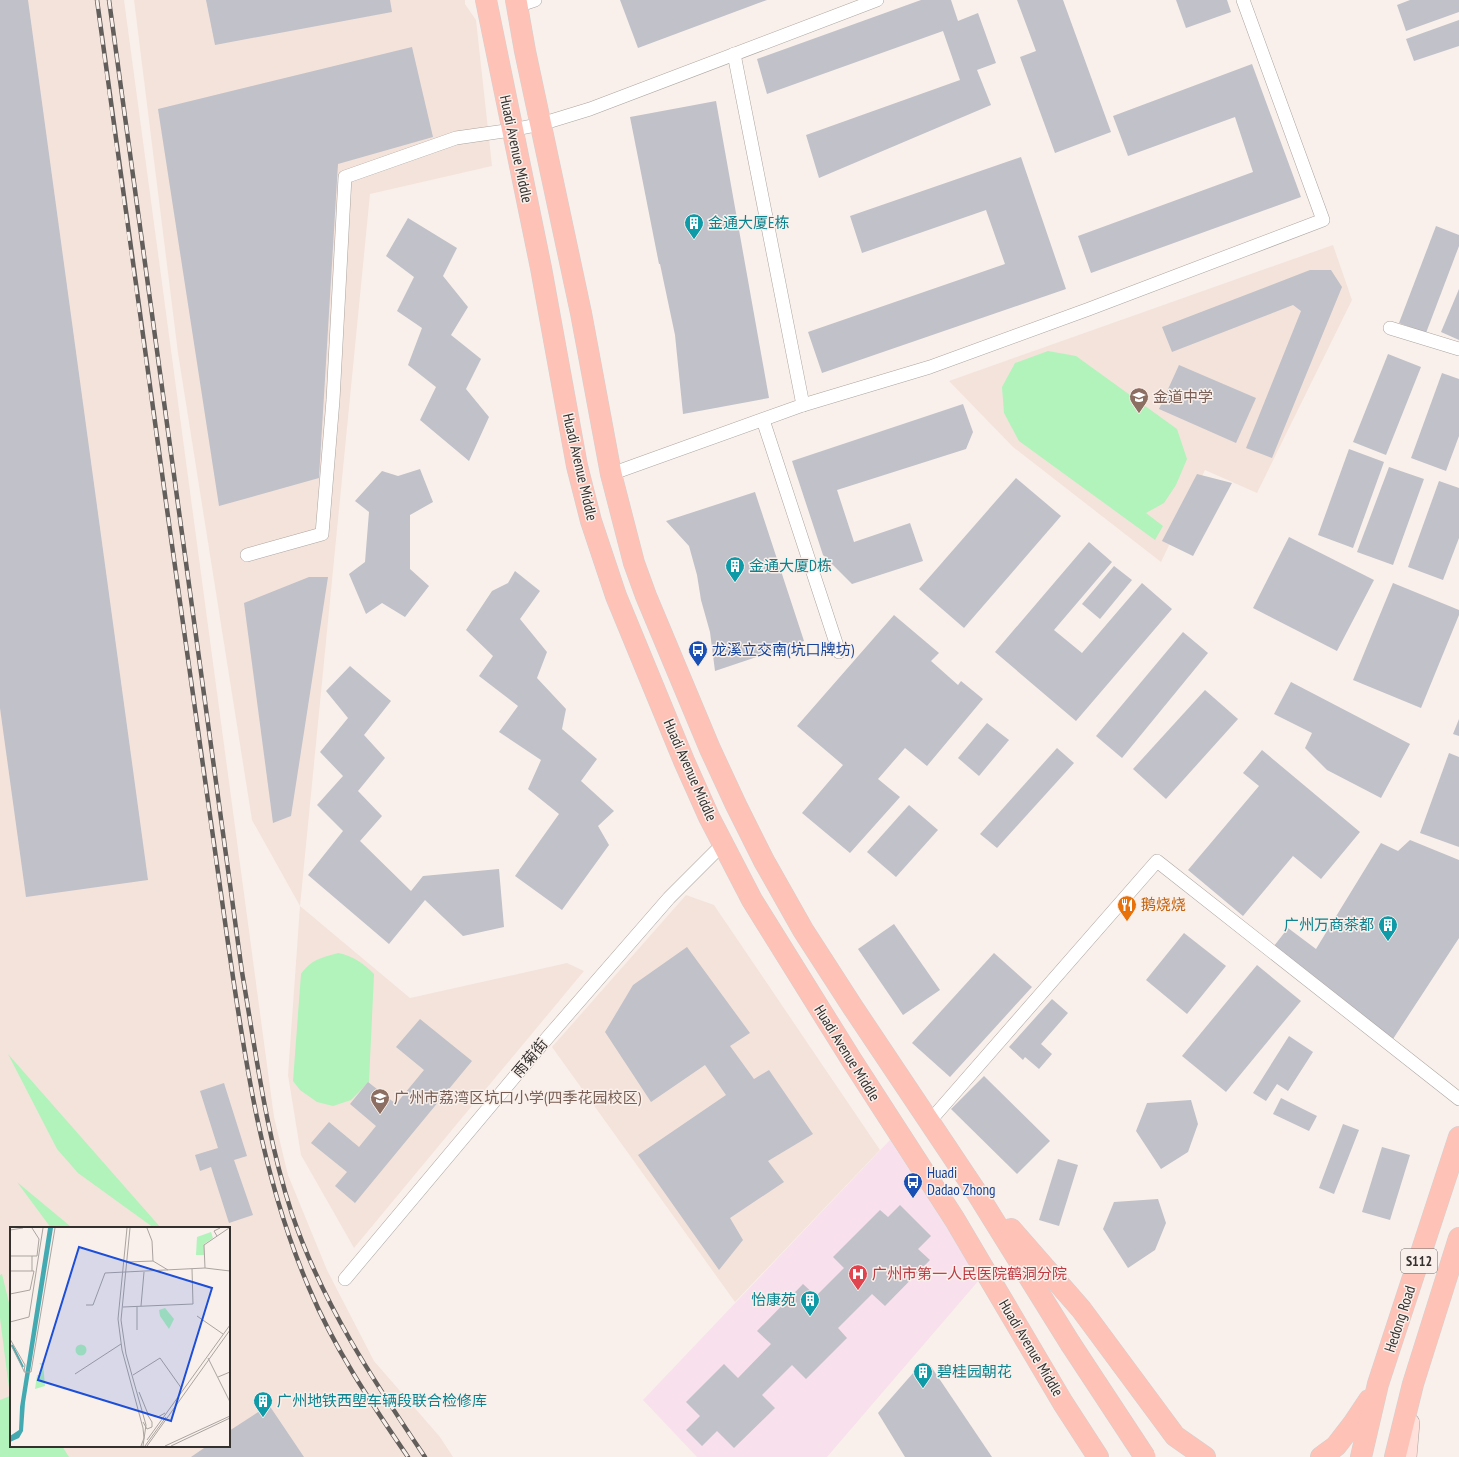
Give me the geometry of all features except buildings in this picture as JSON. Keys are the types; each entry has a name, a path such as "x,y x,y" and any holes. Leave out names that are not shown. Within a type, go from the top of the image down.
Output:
{"main road":[{"name":"Huadi Avenue Middle","path":"486,0 541,268 577,466 591,521 619,603 684,761 709,817 752,900 791,964 955,1220 1063,1403 1098,1457"},
{"name":"Huadi Avenue Middle","path":"522,2 541,124 581,313 611,474 634,563 646,596 710,748 764,861 803,930 964,1174 1070,1343 1145,1457"},
{"name":"Hedong Road","path":"1361,1457 1378,1384 1459,1137"},
{"path":"964,1174 1080,1309 1175,1436 1206,1457"},
{"name":"Hedong Road","path":"1395,1457 1413,1384 1459,1238"},
{"path":"1321,1457 1336,1446 1353,1424 1378,1384"},
{"path":"1407,1457 1413,1384"}],"street":[{"path":"247,555 322,534 333,400 346,177 456,138 512,130 541,124 590,109 877,0"},
{"path":"611,474 803,405 930,367 1323,220 1243,0"},
{"path":"734,54 803,405"},
{"path":"1390,328 1459,349"},
{"path":"763,420 839,652"},
{"name":"雨菊街","path":"345,1279 590,988 669,898 723,844"},
{"path":"929,1122 1157,861 1459,1099"},
{"path":"1385,1457 1413,1384"}],"shaded area":[{"path":"0,0 124,0 274,1117 288,1175 327,1270 374,1361 440,1437 453,1457 0,1457"},
{"path":"134,0 465,0 465,4 476,20 492,166 370,194 300,906 252,820 178,353"},
{"name":"金道中学","path":"1333,245 1352,300 1257,493 1205,470 1161,562 1013,447 949,381"},
{"path":"686,895 714,905 880,1150 735,1302 552,1047"},
{"name":"广州市荔湾区坑口小学(四季花园校区)","path":"300,906 410,998 567,963 584,971 354,1248 301,1155 288,1075"},
{"name":"广州市第一人民医院鹤洞分院","path":"890,1140 980,1279 827,1457 697,1457 643,1400"}],"green space":[{"path":"1048,351 1076,356 1177,429 1187,459 1176,485 1164,503 1146,513 1163,526 1155,540 1019,441 1004,413 1002,387 1015,363"},
{"path":"338,953 358,960 374,974 369,1082 351,1100 333,1106 317,1102 300,1090 293,1081 301,974 313,962"},
{"path":"8,1054 160,1227 153,1227 78,1173 57,1149"},
{"path":"17,1182 71,1227 50,1227"},
{"path":"2,1274 10,1307 10,1396 0,1318 0,1275"},
{"path":"10,1396 10,1447 63,1447 69,1457 0,1457 0,1400"}],"railway":[{"path":"97,0 212,835 240,1025 256,1115 278,1202 292,1246 309,1288 330,1332 354,1375 408,1457"},
{"path":"109,0 242,972 268,1124 292,1214 318,1279 350,1340 368,1370 425,1457"}],"place":[{"name":"金通大厦E栋","path":"694,240"},
{"name":"金道中学","path":"1139,414"},
{"name":"金通大厦D栋","path":"735,583"},
{"name":"龙溪立交南(坑口牌坊)","path":"698,667"},
{"name":"鹅烧烧","path":"1127,922"},
{"name":"广州万商茶都","path":"1388,942"},
{"name":"广州市荔湾区坑口小学(四季花园校区)","path":"380,1115"},
{"name":"Huadi Dadao Zhong","path":"913,1199"},
{"name":"广州市第一人民医院鹤洞分院","path":"858,1291"},
{"name":"怡康苑","path":"810,1317"},
{"name":"碧桂园朝花","path":"923,1389"},
{"name":"广州地铁西塱车辆段联合检修库","path":"263,1418"}]}
